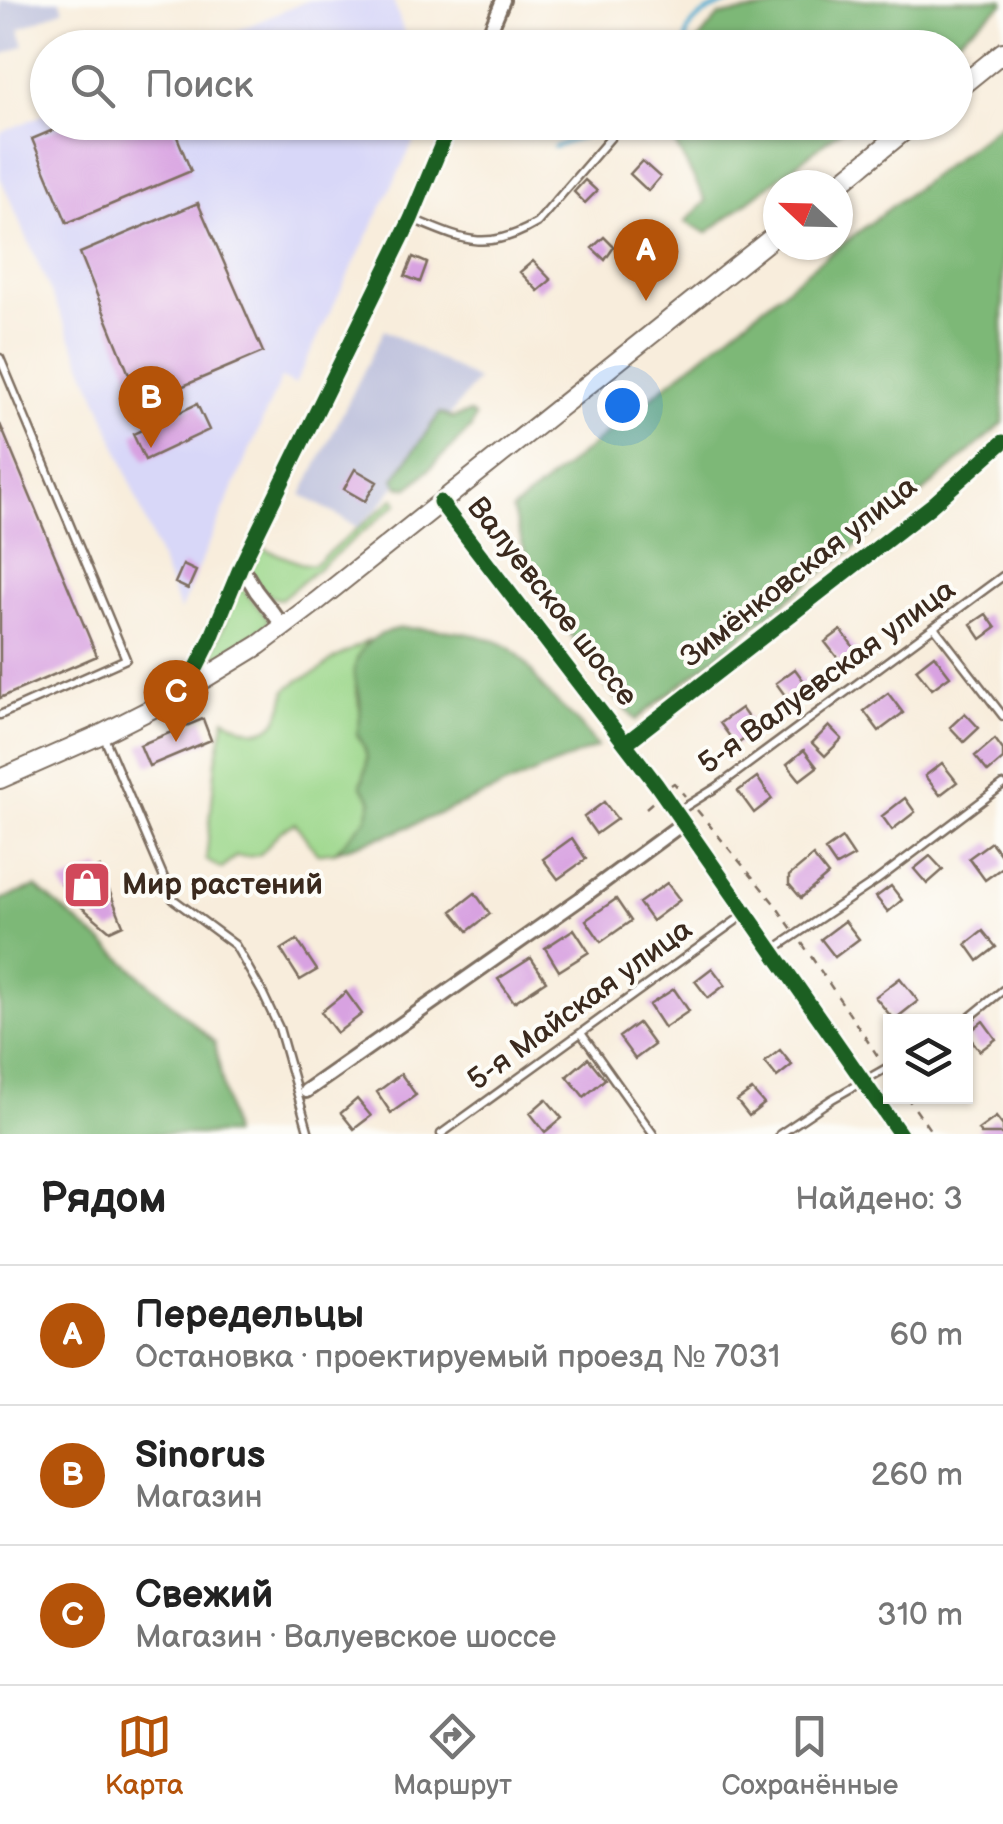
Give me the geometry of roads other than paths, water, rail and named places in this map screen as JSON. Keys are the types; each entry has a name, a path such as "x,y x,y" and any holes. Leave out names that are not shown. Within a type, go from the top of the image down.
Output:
{"main road":[{"path":"973,76 1003,52"},
{"path":"853,173 893,140"},
{"path":"440,502 763,245"},
{"name":"Валуевское шоссе","path":"0,779 169,700 259,645 440,502"}],"street":[{"path":"490,30 503,0"},
{"path":"169,700 196,667 210,641 240,566 410,219 443,140"},
{"name":"Зимёнковская улица","path":"626,743 931,506 1003,442"},
{"name":"Валуевское шоссе","path":"440,502 626,743 900,1134"},
{"path":"240,566 284,627"},
{"path":"306,1091 580,900 679,818"}],"lane":[{"path":"410,219 467,240 500,240 519,234 537,223 608,140"},
{"path":"0,358 126,658 0,715"},
{"name":"5-я Валуевская улица","path":"679,818 691,803 717,788 1003,576"},
{"path":"934,628 1003,716"},
{"path":"102,734 174,899 234,945 262,992 279,1028 308,1134"},
{"path":"772,951 876,881 1003,785"},
{"name":"5-я Майская улица","path":"441,1134 746,913"},
{"path":"973,1015 1003,990"},
{"path":"581,1032 653,1134"},
{"path":"780,1134 883,1070"}],"waterway":[{"path":"689,30 705,13 745,0"},
{"path":"797,0 808,0"},
{"path":"554,147 574,140"}],"place":[{"name":"Передельцы","path":"646,301"},
{"name":"Sinorus","path":"151,448"},
{"name":"Свежий","path":"176,742"},
{"name":"Мир растений","path":"87,885"}]}
